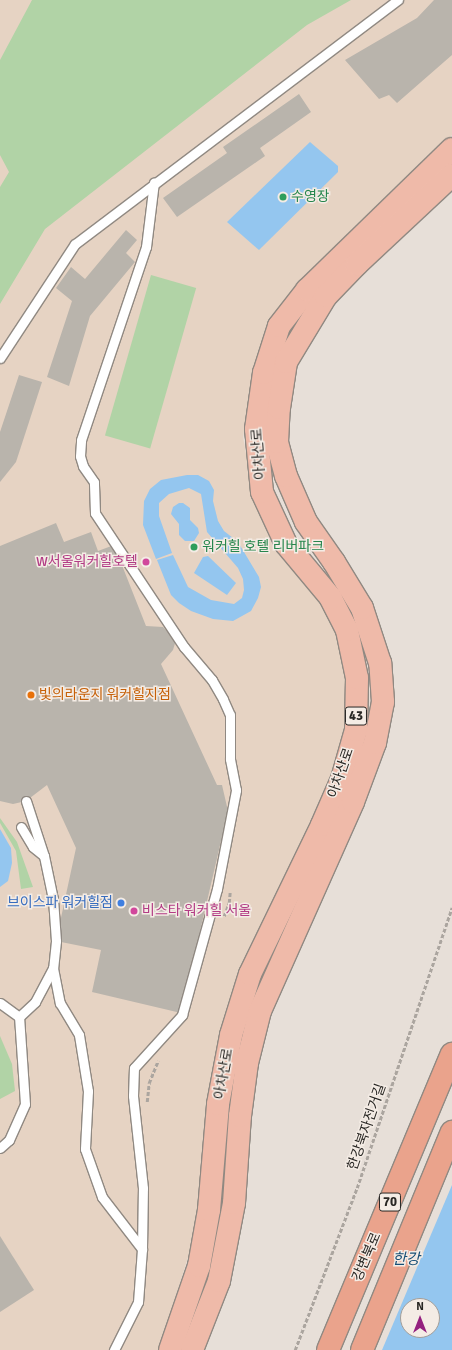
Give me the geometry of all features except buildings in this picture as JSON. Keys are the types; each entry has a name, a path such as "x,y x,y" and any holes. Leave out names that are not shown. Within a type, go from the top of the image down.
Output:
{"highway":[{"name":"강변북로","path":"328,1350 452,1054"},
{"name":"70","path":"362,1350 452,1132"}],"main road":[{"name":"아차산로","path":"170,1350 199,1266 209,1210 218,1104 231,1035 250,974 322,825 342,779 356,730 357,678 347,630 331,598 286,544 262,492 256,429 264,373 279,326 307,290 452,149"},
{"name":"아차산로","path":"192,1350 221,1273 234,1203 240,1116 247,1063 260,1011 353,802 375,743 383,702 380,663 362,608 334,562 306,522 286,476 277,442 279,408 286,362 326,296 357,264 452,175"}],"lane":[{"path":"0,358 75,244 154,182 398,0"},
{"path":"114,1350 138,1302 142,1249 143,1188 133,1096 134,1068 182,1015 217,889 236,790 230,759 230,715 225,704 212,680 184,647 95,512 94,482 83,466 80,456 81,440 146,247 154,182"},
{"path":"19,1016 36,1002 52,968 56,942 53,899 44,856 26,801"},
{"path":"21,827 33,847 44,856"},
{"path":"52,968 60,1003 79,1035 88,1090 84,1149 102,1197 142,1249"},
{"path":"0,1003 19,1016"},
{"path":"0,1148 9,1140 25,1104 19,1016"}],"path":[{"path":"223,917 229,903 230,892"},
{"name":"한강북자전거길","path":"295,1350 357,1188 452,908"},
{"path":"146,1107 149,1083 160,1055"}],"shaded area":[{"path":"0,0 452,0 452,135 298,284 267,324 253,373 243,437 253,492 322,600 338,631 349,698 342,753 242,969 210,1096 194,1238 159,1350 0,1350"}],"green space":[{"path":"32,0 351,0 307,25 45,229 0,304 0,187 9,172 0,155 0,60"},
{"path":"151,275 196,288 150,448 105,436"},
{"path":"0,818 17,842 33,887 21,889 16,851 0,823"},
{"path":"0,1036 12,1064 15,1091 0,1099"}],"water":[{"name":"수영장","path":"310,142 338,166 338,172 259,250 227,222"},
{"path":"187,475 198,475 209,481 214,490 213,501 218,521 224,531 238,542 259,577 261,587 258,598 251,611 233,621 213,619 191,611 179,603 171,595 157,560 173,555 188,587 211,600 234,604 242,598 244,590 243,579 238,568 207,532 201,494 189,488 169,494 159,503 159,516 172,553 156,559 143,525 144,501 150,489 161,480"},
{"path":"179,503 183,503 190,508 190,520 198,528 199,533 194,541 185,541 179,535 179,524 171,514 173,507"},
{"path":"208,556 236,583 227,595 194,573 203,557"},
{"path":"0,829 11,848 12,863 8,881 0,887"},
{"name":"한강","path":"452,1007 452,1350 321,1350 344,1292"}],"pier":[{"name":"한강","path":"452,1005 452,1185 404,1298 400,1298 400,1308 382,1350 319,1350"}],"place":[{"name":"수영장","path":"283,197"},
{"name":"워커힐 호텔 리버파크","path":"194,547"},
{"name":"W서울워커힐호텔","path":"146,562"},
{"name":"빛의라운지 워커힐지점","path":"31,695"},
{"name":"브이스파 워커힐점","path":"121,903"},
{"name":"비스타 워커힐 서울","path":"134,911"}]}
